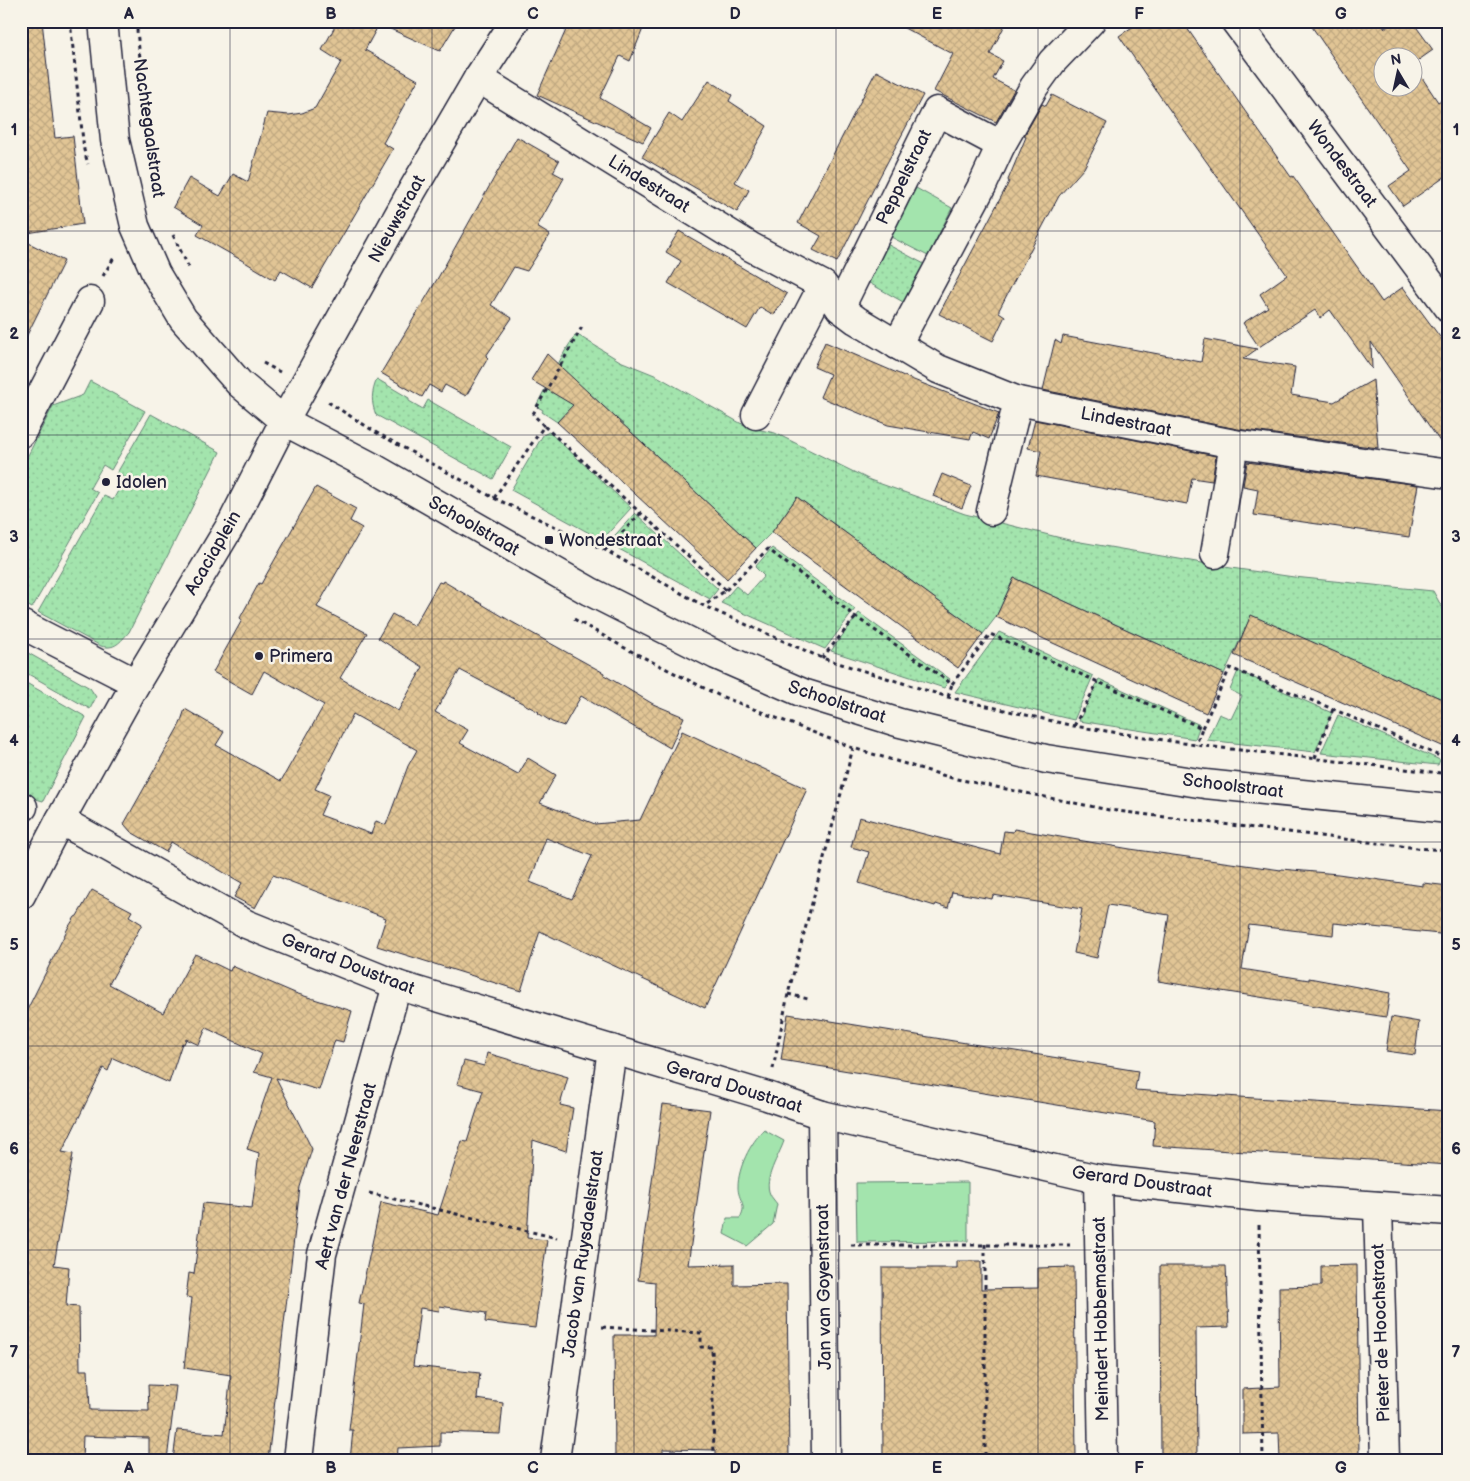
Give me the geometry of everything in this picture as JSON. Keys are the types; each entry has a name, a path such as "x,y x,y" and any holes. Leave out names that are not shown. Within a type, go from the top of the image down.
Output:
{"street":[{"name":"Nachtegaalstraat","path":"103,21 115,140 135,226 156,274 183,319 233,376 284,421"},
{"name":"Nieuwstraat","path":"284,421 412,191 478,78 515,21"},
{"path":"897,345 982,186 1001,145 1039,80 1052,62 1091,21"},
{"name":"Wondestraat","path":"1234,21 1449,308"},
{"name":"Lindestraat","path":"478,78 751,247 823,285 840,308 856,320 938,370 1018,401 1234,444 1449,474"},
{"name":"Peppelstraat","path":"840,308 937,111 1001,145"},
{"path":"756,415 823,285"},
{"path":"21,433 90,301"},
{"path":"991,511 1018,401"},
{"name":"Acaciaplein","path":"21,895 136,683 232,523 284,421"},
{"name":"Schoolstraat","path":"284,421 372,467 589,591 716,655 803,693 900,723 1046,759 1205,784 1449,809"},
{"path":"1215,554 1234,444"},
{"path":"21,624 136,683"},
{"name":"Gerard Doustraat","path":"60,820 246,924 397,985 768,1096 822,1115 1098,1179 1258,1197 1449,1211"},
{"name":"Aert van der Neerstraat","path":"298,1460 322,1254 397,985"},
{"name":"Jacob van Ruysdaelstraat","path":"555,1460 612,1049"},
{"name":"Jan van Goyenstraat","path":"822,1115 826,1460"},
{"name":"Meindert Hobbemastraat","path":"1098,1179 1103,1460"},
{"name":"Pieter de Hoochstraat","path":"1378,1206 1385,1460"}],"path":[{"name":"Nachtegaalstraat","path":"136,21 147,124 154,169"},
{"path":"172,231 192,274"},
{"path":"582,327 533,414 640,514 726,590"},
{"path":"260,361 304,386"},
{"name":"Schoolstraat","path":"304,386 377,433 494,498 605,550 704,606 822,658 948,698 1074,726 1196,745 1449,774"},
{"path":"494,498 544,426"},
{"path":"605,550 640,514"},
{"path":"704,606 726,590 768,549 856,617 952,684"},
{"path":"822,658 856,617"},
{"path":"948,698 952,684 990,634 1202,728"},
{"path":"1196,745 1230,668 1333,709 1444,758 1449,763"},
{"path":"1074,726 1098,682"},
{"path":"1315,758 1333,709"},
{"path":"768,1096 788,994 852,748"},
{"path":"788,994 808,999"},
{"path":"341,1186 584,1245"},
{"path":"1258,1197 1263,1460"},
{"path":"823,1244 1099,1246"},
{"path":"985,1244 985,1460"},
{"path":"574,1325 701,1333 701,1346 712,1347 714,1460"}],"green space":[{"path":"916,188 952,208 928,256 891,237"},
{"path":"881,241 928,266 905,303 862,279"},
{"path":"576,334 620,361 657,376 740,423 775,433 870,480 965,514 1069,540 1231,568 1294,577 1433,591 1449,620 1449,640 1446,643 1449,650 1449,702 1251,616 1224,674 1014,578 996,617 983,634 797,497 772,532 756,548 587,391 557,422 536,406"},
{"path":"377,379 409,398 409,401 423,409 428,400 511,447 493,479 376,415 372,397"},
{"path":"90,381 145,411 111,470 103,465 90,488 98,493 32,608 21,602 21,469 53,406 83,395"},
{"path":"151,414 220,452 129,632 114,646 101,646 38,612 104,496 113,500 125,478 117,473"},
{"path":"549,432 631,508 602,540 511,490 543,435"},
{"path":"635,513 718,589 710,599 608,543"},
{"path":"772,548 855,609 825,649 721,603 736,586 747,595 764,576 755,567"},
{"path":"859,613 950,679 944,688 831,651"},
{"path":"999,632 1093,676 1074,720 955,692"},
{"path":"21,649 90,688 96,697 90,709 21,670"},
{"path":"1238,671 1332,713 1315,752 1207,740 1219,714 1231,719 1242,696 1230,690"},
{"path":"1099,679 1200,725 1195,739 1079,721"},
{"path":"21,680 86,717 43,801 36,799 33,801 21,795"},
{"path":"1338,715 1440,760 1438,765 1321,753"},
{"path":"764,1130 784,1141 772,1168 768,1188 777,1204 773,1224 747,1246 724,1234 727,1218 740,1218 742,1213 743,1205 738,1187 740,1172 750,1149"},
{"path":"968,1182 968,1241 857,1242 856,1183"}],"building":[{"path":"21,21 42,21 55,138 73,136 83,224 21,234"},
{"path":"338,21 458,21 440,51 379,24 365,50 418,80 383,143 393,149 312,288 281,270 275,280 197,235 203,225 173,207 189,178 220,196 233,174 248,182 267,113 289,115 315,108 341,62 322,50"},
{"path":"570,21 646,21 630,61 620,56 600,98 651,128 643,142 537,95"},
{"path":"891,21 1007,21 990,54 1003,61 993,79 1014,90 996,122 934,91 953,54"},
{"path":"1141,21 1182,21 1291,177 1293,176 1382,302 1403,287 1449,349 1449,433 1444,426 1441,443 1371,342 1372,369 1330,310 1320,318 1315,310 1259,347 1243,323 1268,307 1260,294 1287,275 1119,36"},
{"path":"1308,21 1380,21 1385,28 1395,21 1412,21 1433,50 1422,58 1422,48 1372,48 1372,98 1422,98 1422,78 1438,102 1449,95 1449,174 1403,206 1389,186 1411,171"},
{"path":"876,71 923,95 837,262 813,250 821,236 798,223"},
{"path":"709,80 732,95 729,101 767,126 735,182 749,190 737,212 642,157 669,113 682,122"},
{"path":"1052,95 1107,123 1084,168 1059,196 999,310 1005,316 993,341 939,314 1009,182 1008,180 1026,137 1024,136 1042,104 1046,106"},
{"path":"517,137 559,161 553,172 564,178 537,227 550,235 527,271 514,267 491,305 512,318 486,356 488,358 466,396 445,385 441,392 429,385 422,397 381,373 439,276"},
{"path":"679,231 787,294 774,315 760,307 747,329 668,283 681,261 666,252"},
{"path":"21,239 64,261 21,347"},
{"path":"1063,336 1201,362 1205,339 1257,349 1243,359 1295,367 1291,395 1334,402 1373,380 1378,448 1237,429 1043,390 1055,340 1061,344"},
{"path":"825,342 911,379 999,413 989,439 973,432 970,439 888,425 820,397 830,374 814,367"},
{"path":"547,354 756,548 727,579 557,422 573,405 531,380"},
{"path":"1035,420 1216,456 1212,481 1192,478 1187,504 1036,476 1041,451 1028,448"},
{"path":"1247,462 1418,485 1409,537 1254,515 1258,489 1243,486"},
{"path":"942,474 971,486 962,508 933,496"},
{"path":"316,487 356,509 350,521 362,528 317,607 367,633 340,678 398,711 423,667 378,638 392,614 414,626 439,582 442,583 443,581 604,673 604,675 653,704 684,717 670,748 581,696 564,726 552,722 539,712 460,670 435,712 468,730 460,743 518,775 528,758 556,775 540,803 595,824 640,820 682,731 807,789 705,1008 540,931 521,991 377,946 386,918 273,875 255,908 234,897 242,883 171,842 166,852 131,832 124,824 180,724 185,709 224,732 216,745 281,781 324,705 264,671 252,694 213,672 242,620 240,618 259,583 261,584","holes":["353,714 417,750 408,766 386,825 376,821 371,834 320,815 329,795 315,789","546,838 592,856 572,899 530,882"]},
{"path":"797,497 983,634 958,668 772,532"},
{"path":"1014,578 1224,674 1206,713 996,617"},
{"path":"1251,615 1449,702 1449,749 1234,655"},
{"path":"859,817 1000,854 1004,831 1013,832 1014,829 1130,849 1281,870 1338,874 1423,886 1423,883 1449,886 1449,935 1334,923 1333,935 1249,925 1242,969 1309,980 1309,978 1390,993 1386,1017 1158,981 1169,915 1108,905 1097,958 1074,953 1082,909 993,895 992,899 952,892 948,908 936,904 935,906 859,883 869,852 851,847"},
{"path":"92,890 132,911 129,916 142,924 109,984 163,1013 195,954 230,971 232,966 295,993 352,1011 343,1042 335,1040 319,1090 276,1078 312,1149 300,1187 268,1460 173,1460 177,1430 224,1434 231,1375 184,1368 192,1298 186,1297 189,1273 194,1274 203,1203 252,1208 259,1153 247,1149 272,1077 254,1072 262,1054 206,1028 199,1045 186,1039 184,1044 182,1043 169,1083 113,1058 108,1071 103,1068 62,1152 73,1154 54,1265 69,1267 66,1306 79,1307 80,1370 88,1370 90,1410 149,1411 148,1385 176,1386 167,1460 149,1460 149,1438 83,1436 82,1460 21,1460 21,1022 68,928"},
{"path":"788,1014 1138,1071 1135,1090 1449,1111 1449,1165 1153,1146 1155,1121 781,1060"},
{"path":"1391,1017 1419,1022 1415,1055 1386,1051"},
{"path":"487,1053 568,1077 560,1105 573,1108 566,1151 533,1140 527,1238 547,1240 535,1328 485,1322 486,1313 440,1306 439,1311 420,1308 413,1366 480,1373 477,1399 503,1403 500,1434 440,1432 440,1446 398,1448 397,1460 350,1460 353,1430 349,1430 364,1304 359,1303 381,1202 438,1215 462,1141 467,1142 483,1091 457,1084 464,1061 484,1066"},
{"path":"663,1104 710,1110 688,1265 734,1264 734,1285 787,1284 789,1460 716,1460 716,1450 663,1449 663,1460 615,1460 614,1335 654,1335 655,1282 638,1280"},
{"path":"957,1261 981,1261 981,1289 1038,1288 1038,1268 1074,1267 1076,1460 883,1460 882,1268 957,1268"},
{"path":"1357,1265 1359,1460 1280,1460 1279,1433 1243,1434 1243,1389 1280,1387 1279,1287 1321,1286 1321,1266"},
{"path":"1160,1266 1226,1266 1229,1327 1196,1328 1197,1460 1161,1460"}],"place":[{"name":"Idolen","path":"106,482"},
{"name":"Wondestraat","path":"549,540"},
{"name":"Primera","path":"259,656"}]}
